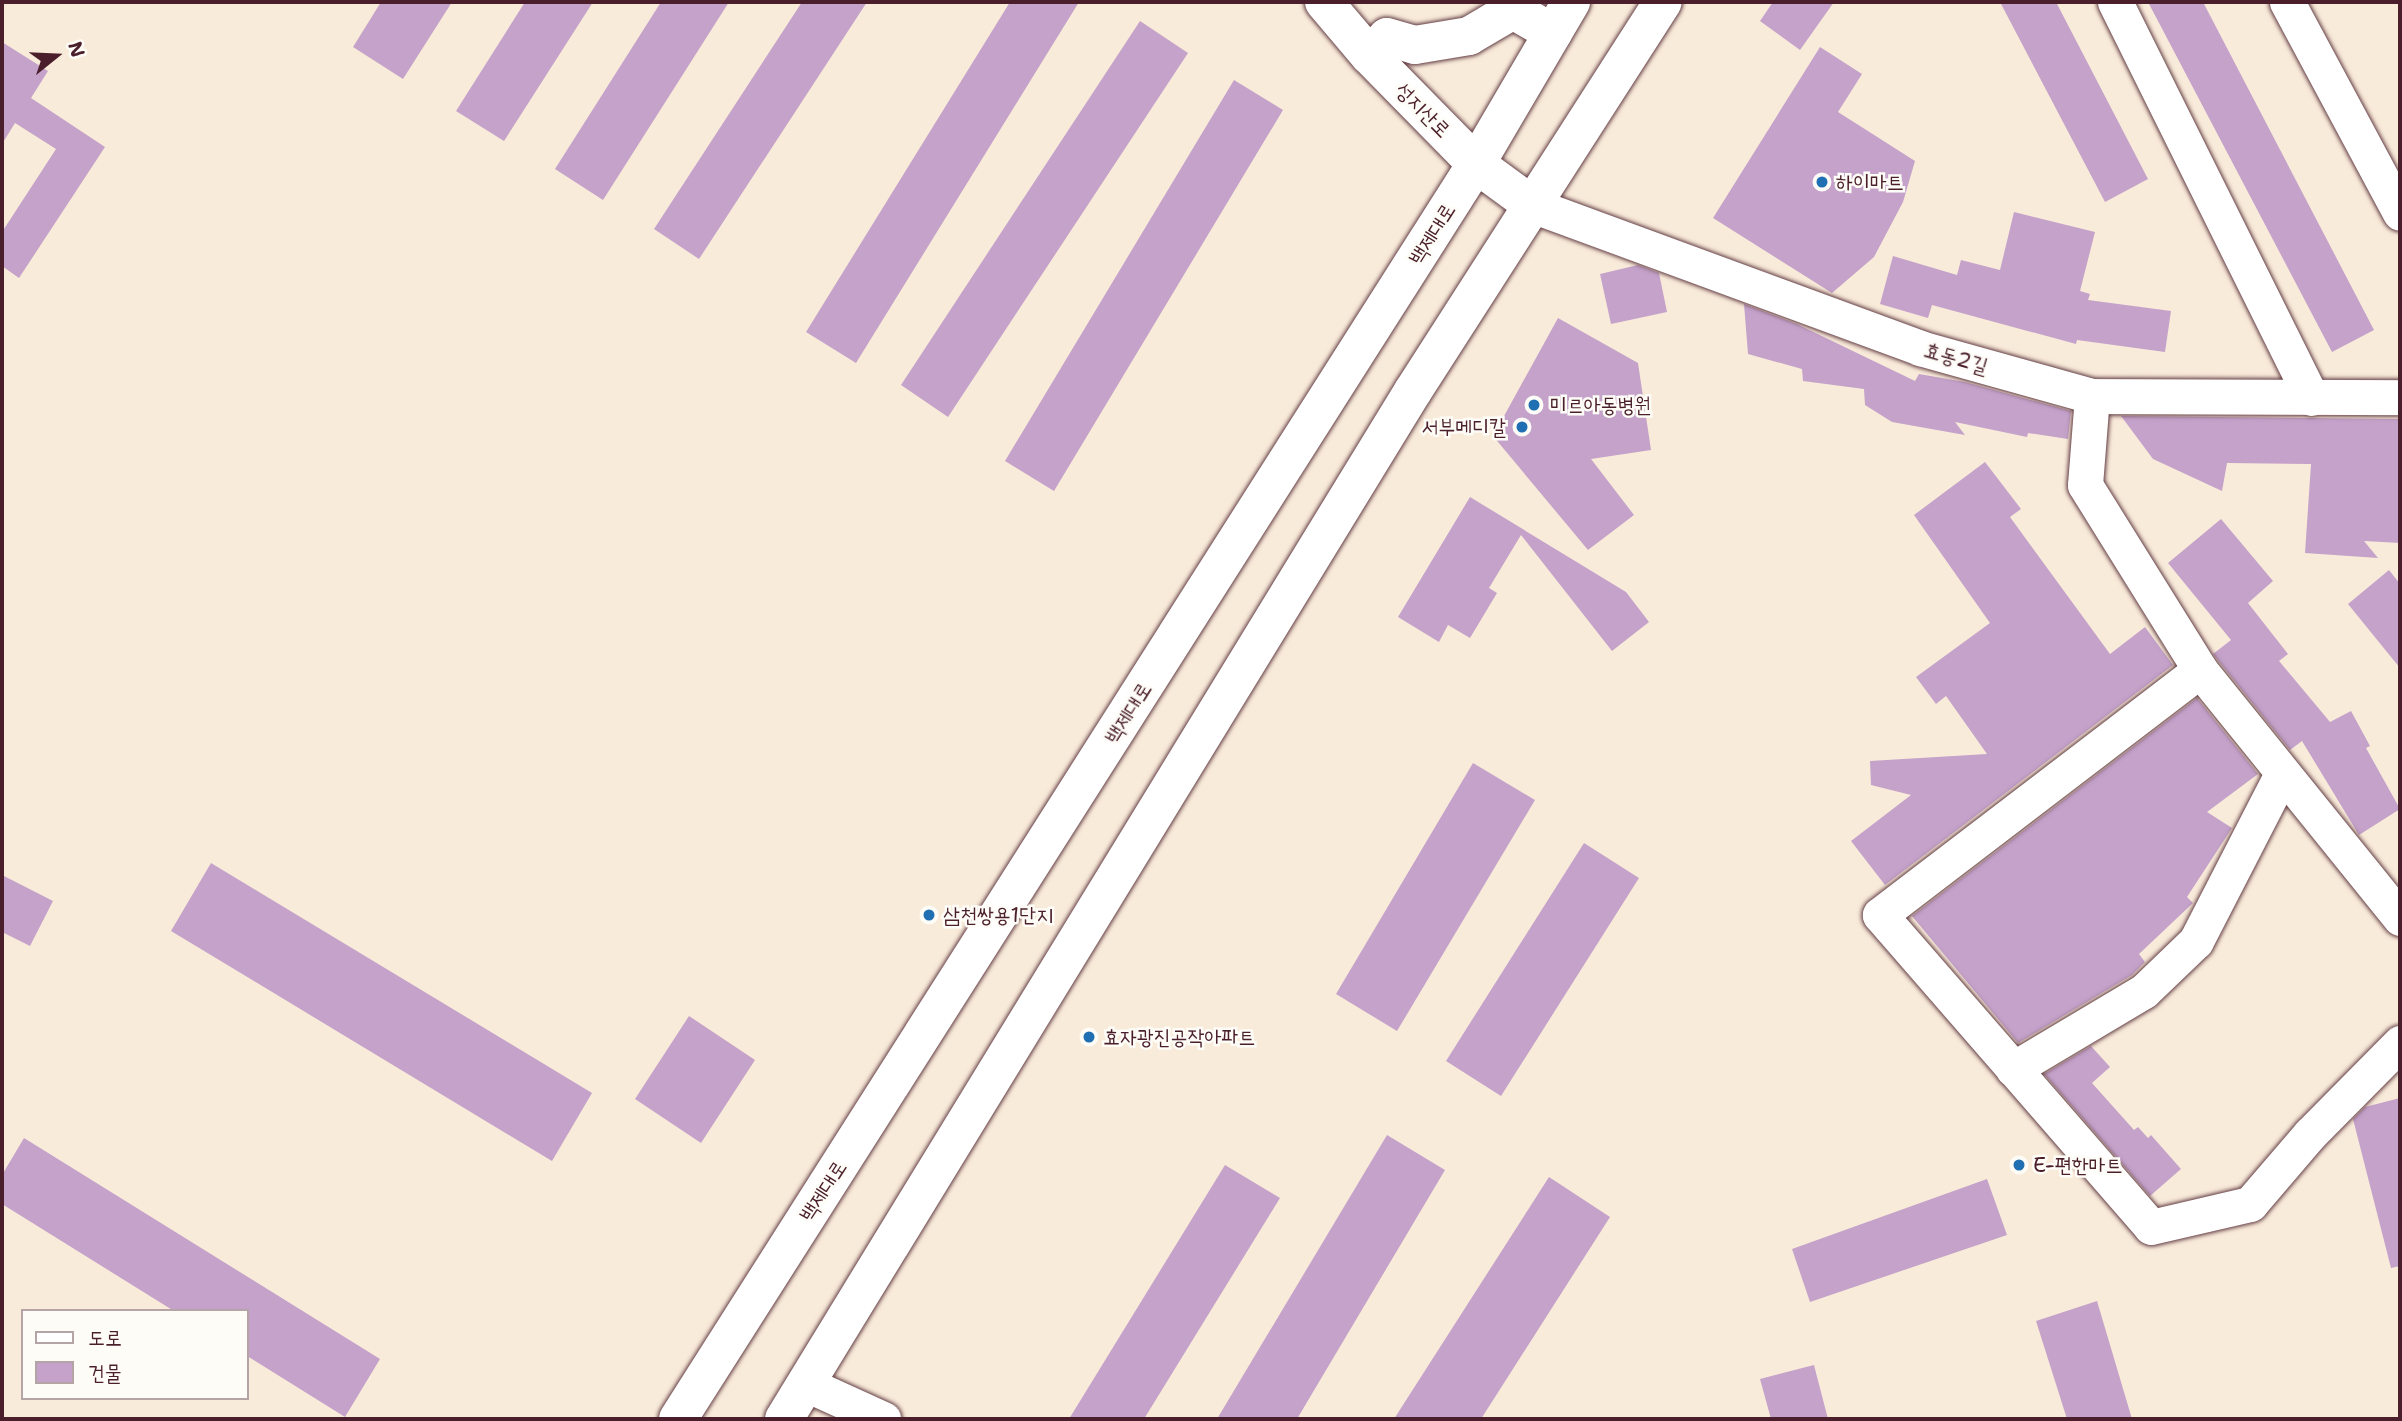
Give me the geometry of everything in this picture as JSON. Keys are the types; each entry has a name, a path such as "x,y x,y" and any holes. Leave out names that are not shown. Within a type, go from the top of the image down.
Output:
{"street":[{"name":"성지산로","path":"1324,2 1369,55 1476,164 1532,205"},
{"path":"784,1419 1406,403 1663,2"},
{"path":"2115,2 2312,398"},
{"path":"2287,2 2400,213"},
{"path":"1369,55 1387,37 1415,45 1469,36 1513,10 1562,17"},
{"name":"백제대로","path":"677,1419 1476,164 1562,17"},
{"name":"효동2길","path":"1532,205 1920,348 2092,396 2400,397"},
{"path":"2092,396 2085,485 2200,670 2400,918"},
{"path":"2200,670 1880,915 2151,1227 2250,1204 2310,1134 2400,1043"},
{"path":"2013,1069 2144,991 2196,941 2282,774"},
{"path":"806,1384 883,1419"}],"building":[{"path":"381,2 452,2 403,79 353,47"},
{"path":"525,2 593,2 504,141 456,111"},
{"path":"661,2 729,2 603,200 555,169"},
{"path":"802,2 867,2 699,259 654,229"},
{"path":"1010,2 1079,2 856,363 806,332"},
{"path":"1773,2 1834,2 1800,50 1760,21"},
{"path":"2000,2 2056,2 2148,179 2105,202"},
{"path":"2148,2 2203,2 2374,330 2332,352"},
{"path":"1140,21 1188,53 948,417 901,385"},
{"path":"2,42 48,71 31,98 105,147 19,278 2,266 2,232 56,149 15,123 2,144"},
{"name":"하이마트","path":"1820,47 1862,74 1838,112 1915,161 1903,202 1874,257 1832,293 1713,218"},
{"path":"1234,80 1283,110 1054,491 1005,461"},
{"path":"2014,212 2095,232 2080,291 2090,294 2088,300 2171,311 2165,352 2077,340 2076,344 1932,305 1928,318 1880,304 1893,256 1957,275 1961,260 2000,270"},
{"path":"1638,265 1659,273 1667,312 1611,324 1600,274"},
{"path":"1744,304 1797,324 1915,381 1919,374 1965,382 2071,411 2068,439 2028,433 2027,437 1955,422 1965,435 1892,422 1865,405 1864,389 1803,381 1802,369 1748,354"},
{"path":"1558,318 1638,363 1651,450 1591,459 1634,515 1588,550 1493,436"},
{"path":"2121,416 2400,419 2400,543 2364,541 2378,558 2305,553 2311,464 2227,463 2222,491 2153,459"},
{"path":"1985,462 2021,509 2010,517 2110,654 2145,627 2173,665 1885,885 1851,841 1911,795 1871,785 1870,761 1987,754 1946,696 1936,704 1916,677 1990,623 1914,515"},
{"path":"1470,497 1626,592 1649,622 1612,651 1521,535 1489,588 1497,593 1470,638 1448,625 1439,642 1398,617"},
{"path":"2221,519 2273,581 2248,603 2288,654 2279,661 2330,722 2351,711 2370,746 2366,748 2400,809 2359,835 2302,741 2290,750 2213,654 2231,640 2168,563"},
{"path":"2389,570 2400,584 2400,668 2348,604"},
{"path":"2197,698 2258,774 2207,812 2232,828 2187,897 2193,903 2139,954 2145,962 2132,975 2018,1043 1912,916"},
{"path":"1473,763 1535,800 1397,1031 1336,994"},
{"path":"1584,843 1639,878 1501,1096 1446,1061"},
{"path":"211,863 592,1093 552,1161 171,931"},
{"path":"2,875 53,901 30,946 2,932"},
{"path":"689,1016 755,1060 701,1143 635,1099"},
{"path":"2091,1046 2110,1067 2092,1083 2134,1130 2138,1127 2148,1138 2151,1135 2181,1169 2150,1196 2044,1074"},
{"path":"2400,1098 2400,1266 2391,1268 2353,1119 2365,1107"},
{"path":"1387,1135 1445,1170 1297,1419 1217,1419"},
{"path":"24,1138 380,1359 345,1417 248,1357 248,1309 171,1309 2,1204 2,1175"},
{"path":"1225,1165 1280,1198 1144,1419 1069,1419"},
{"path":"1549,1177 1610,1217 1481,1419 1394,1419"},
{"path":"1987,1179 2007,1235 1810,1302 1792,1249"},
{"path":"2097,1301 2132,1419 2067,1419 2036,1321"},
{"path":"1814,1365 1828,1419 1771,1419 1760,1379"}],"place":[{"name":"하이마트","path":"1822,182"},
{"name":"미르아동병원","path":"1534,405"},
{"name":"서부메디칼","path":"1522,427"},
{"name":"삼천쌍용1단지","path":"929,915"},
{"name":"효자광진공작아파트","path":"1089,1037"},
{"name":"E-편한마트","path":"2019,1165"}]}
